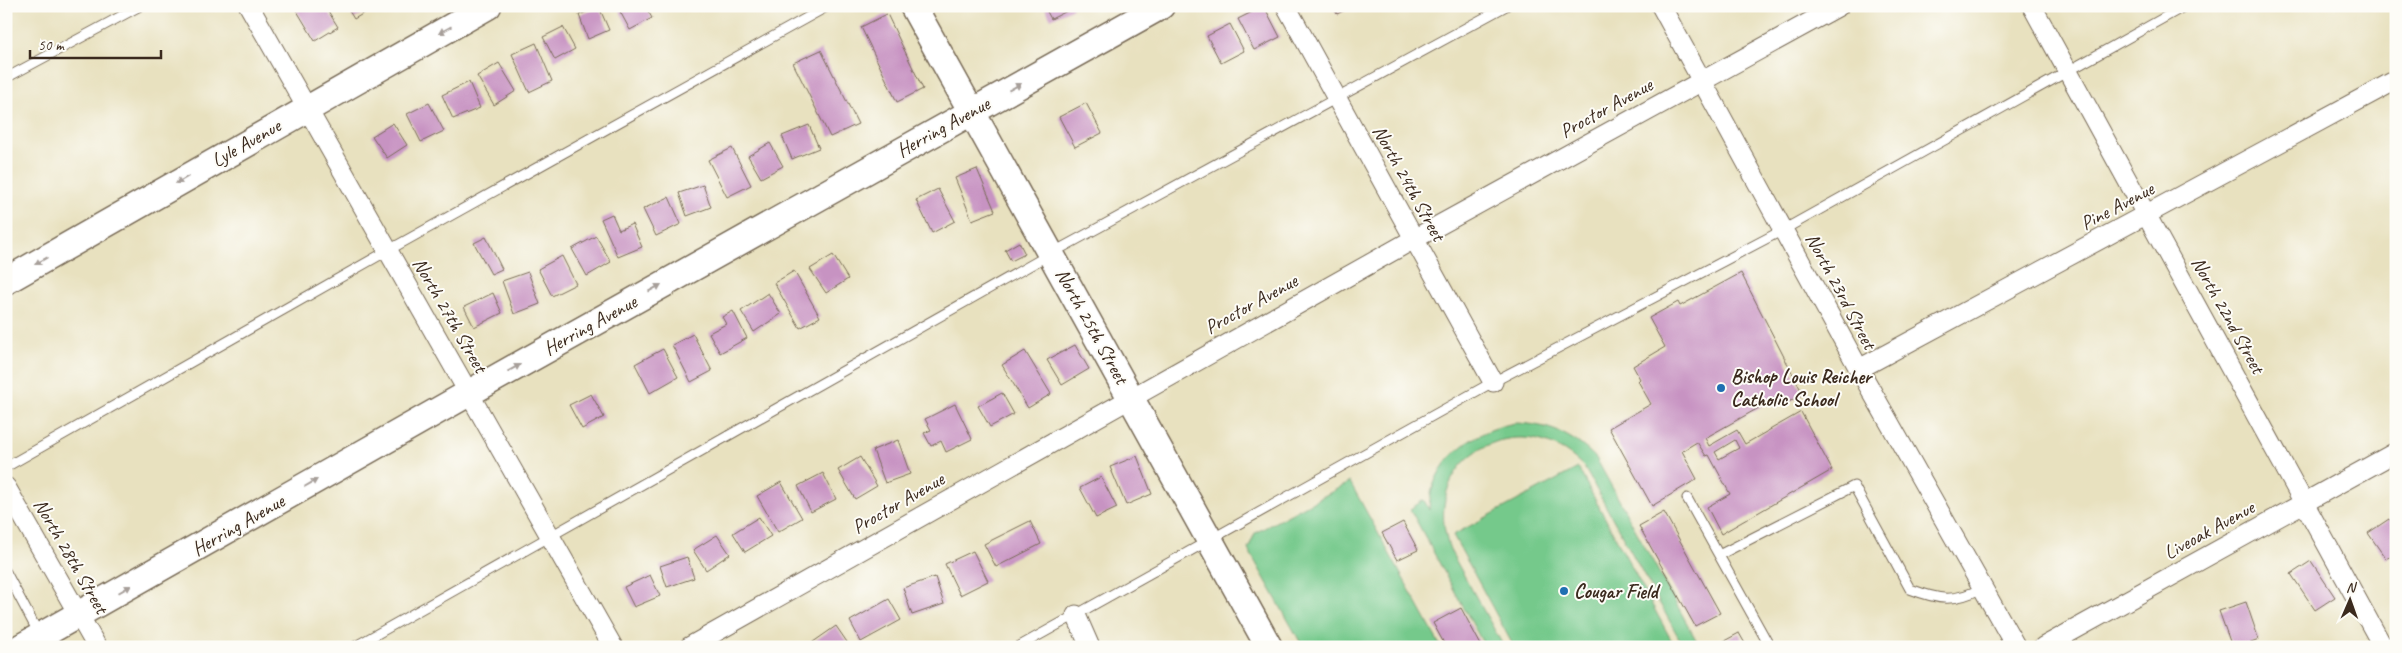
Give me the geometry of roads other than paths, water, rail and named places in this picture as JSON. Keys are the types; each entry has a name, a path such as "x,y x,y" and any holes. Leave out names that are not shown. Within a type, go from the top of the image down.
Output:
{"main road":[{"name":"Lyle Avenue","path":"6,281 306,108 488,6"},
{"name":"North 25th Street","path":"913,6 1052,253 1269,647"},
{"name":"Herring Avenue","path":"31,641 469,393 1161,6"}],"street":[{"name":"North 27th Street","path":"249,6 613,647"},
{"name":"North 24th Street","path":"1286,6 1492,382"},
{"name":"North 23rd Street","path":"1661,6 1858,370 2016,647"},
{"name":"Proctor Avenue","path":"690,647 1131,396 1838,6"},
{"name":"North 22nd Street","path":"2032,6 2383,647"},
{"name":"Pine Avenue","path":"1858,370 2396,80"},
{"name":"Liveoak Avenue","path":"2043,647 2396,452"},
{"name":"North 28th Street","path":"8,493 98,647"},
{"path":"1076,615 1090,647"}],"lane":[{"path":"6,78 140,6"},
{"path":"6,467 387,251 828,6"},
{"path":"354,647 1052,253 1506,6"},
{"path":"1018,647 1492,382 1783,230 2185,6"},
{"path":"1719,555 1854,486 1910,588 1946,600 1966,597 1982,588"},
{"path":"1688,498 1770,647"},
{"path":"6,572 31,641"},
{"path":"2383,647 2396,640"}],"place":[{"name":"Bishop Louis Reicher Catholic School","path":"1721,388"},
{"name":"Cougar Field","path":"1564,591"}]}
